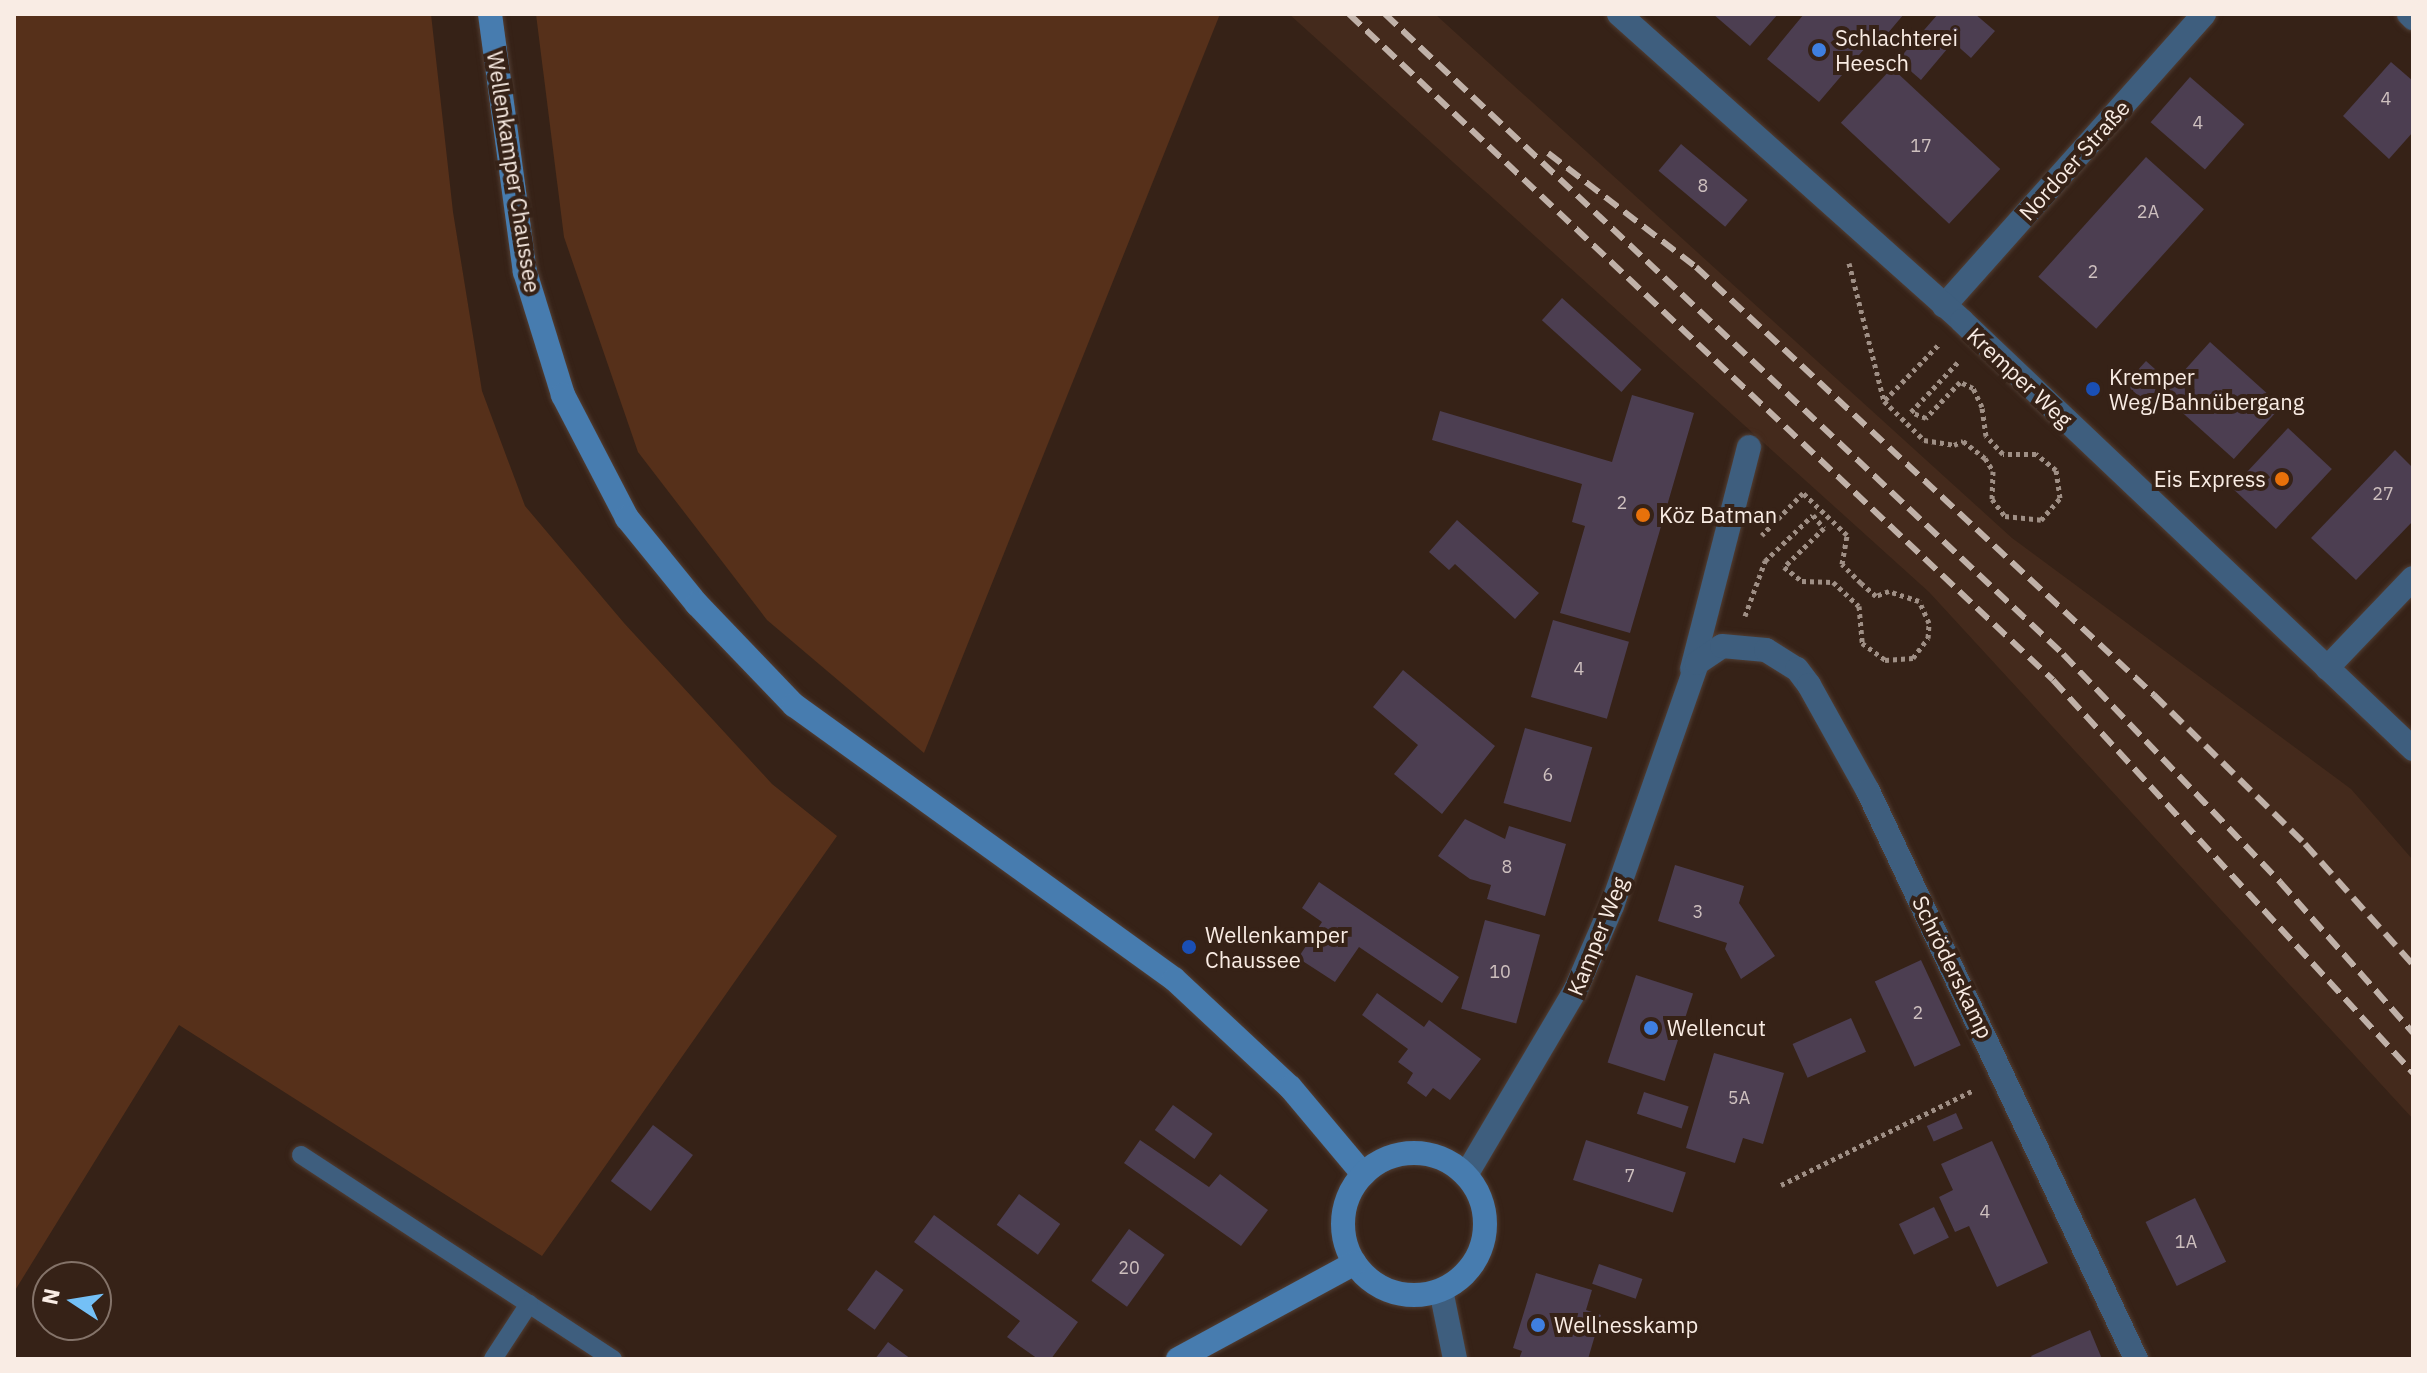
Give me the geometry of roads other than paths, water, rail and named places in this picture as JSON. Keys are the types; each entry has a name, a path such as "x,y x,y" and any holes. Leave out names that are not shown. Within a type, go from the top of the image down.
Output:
{"main road":[{"name":"Wellenkamper Chaussee","path":"490,14 525,272 563,395 627,518 697,604 794,705 1174,979 1290,1087 1363,1174"},
{"path":"1416,1152 1437,1156 1466,1175 1482,1202 1485,1236 1469,1269 1441,1290 1417,1296 1393,1292 1367,1278 1355,1263 1343,1222 1347,1201 1363,1174 1378,1162 1416,1152"},
{"path":"1178,1359 1355,1263"}],"street":[{"name":"Nordoer Straße","path":"1953,314 2204,14"},
{"name":"Kremper Weg","path":"1629,17 1953,314 2413,749"},
{"name":"Kamper Weg","path":"1466,1175 1576,989 1621,880 1690,678 1749,447"},
{"path":"2327,668 2413,578"},
{"name":"Schröderskamp","path":"1709,652 1735,645 1778,655 1809,685 1868,791 2136,1359"},
{"name":"Kamper Weg","path":"1690,678 1709,652"},
{"path":"1441,1290 1455,1359"}],"lane":[{"path":"301,1155 613,1359"},
{"path":"493,1359 529,1304"}],"railway":[{"path":"1349,14 2053,680 2413,1073"},
{"path":"1385,14 2063,654 2280,882 2413,1033"},
{"path":"1548,153 1696,267 2154,695 2305,844 2413,965"}],"place":[{"name":"Schlachterei Heesch","path":"1819,50"},
{"name":"Kremper Weg/Bahnübergang","path":"2093,389"},
{"name":"Eis Express","path":"2282,479"},
{"name":"Köz Batman","path":"1643,515"},
{"name":"Wellenkamper Chaussee","path":"1189,947"},
{"name":"Wellencut","path":"1651,1028"},
{"name":"Wellnesskamp","path":"1538,1325"}]}
